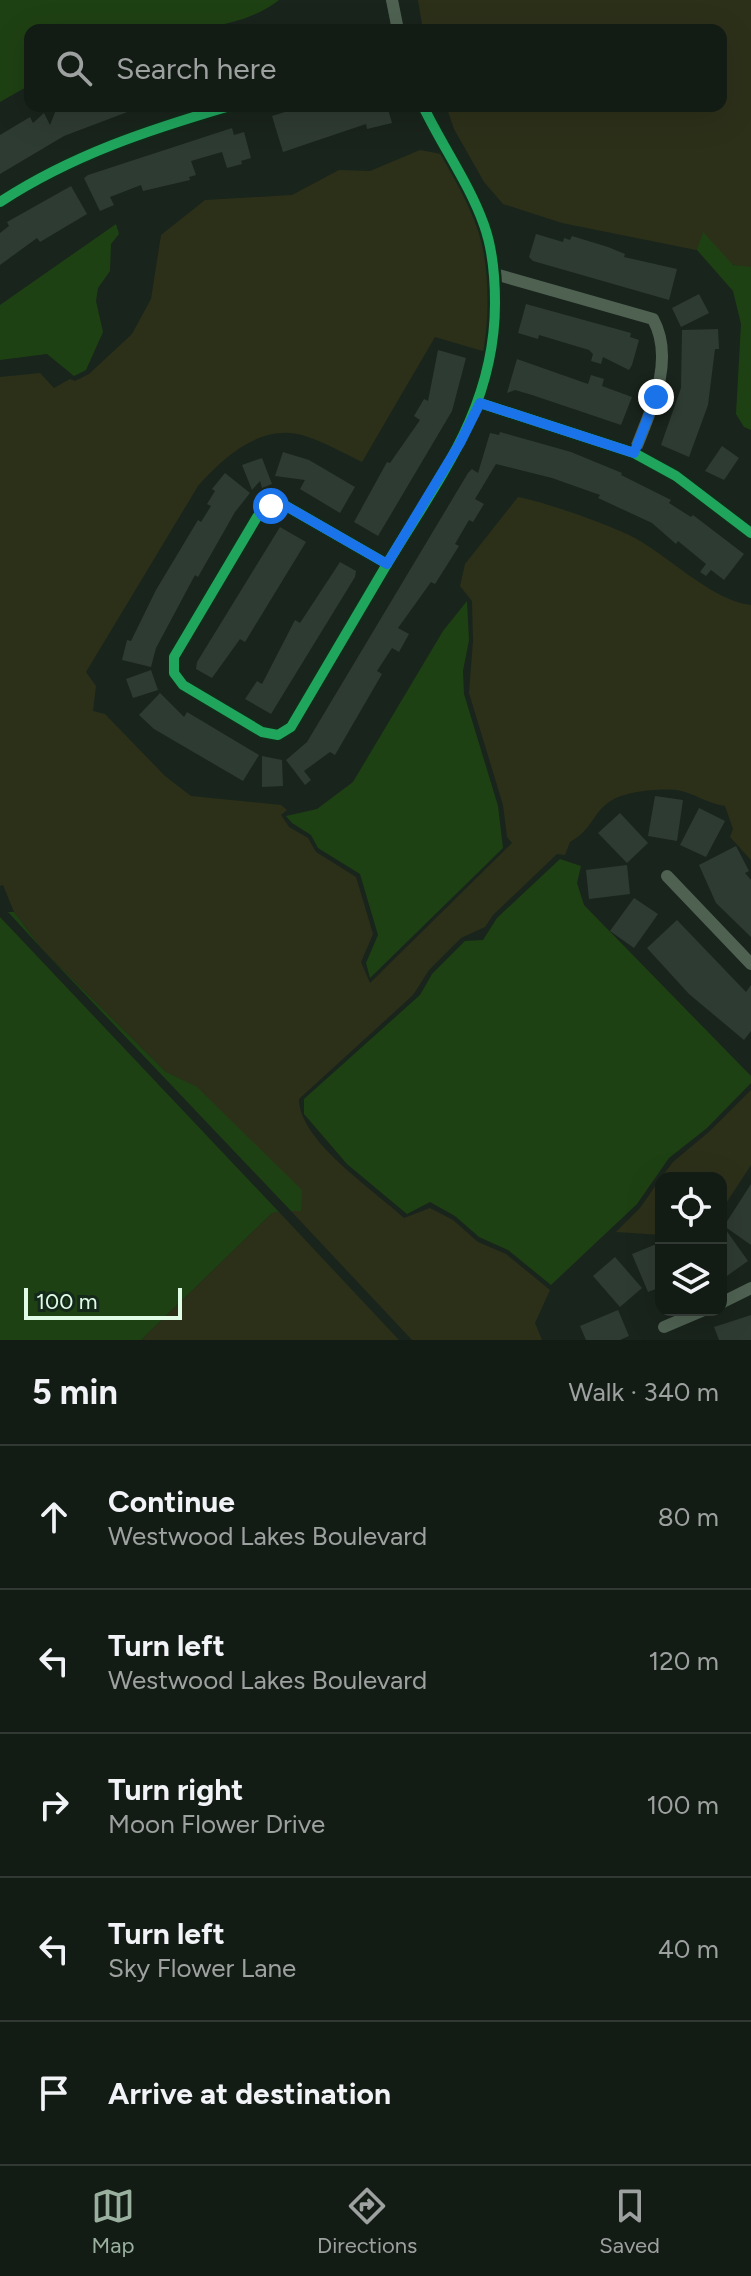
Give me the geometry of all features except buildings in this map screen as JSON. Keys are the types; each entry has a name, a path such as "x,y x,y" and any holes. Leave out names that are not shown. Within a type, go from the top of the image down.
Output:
{"street":[{"path":"392,0 397,24"},
{"path":"0,202 35,179 89,152 210,112"},
{"path":"387,564 286,506 271,506 257,517 174,657 174,673 183,685 262,732 278,735 291,727 460,443 480,403 495,336 495,274 485,227 426,112"},
{"path":"495,274 653,319 662,335 661,362 656,397 634,453"},
{"path":"480,403 634,453 676,476 751,533"},
{"path":"667,876 751,964"},
{"path":"727,1300 751,1288"},
{"path":"664,1327 690,1316"}],"shaded area":[{"path":"0,0 279,0 255,14 226,24 24,24 24,88 0,102"},
{"path":"418,0 751,0 751,270 731,264 703,233 701,251 562,223 503,204 484,182 454,129 448,112 727,112 727,24 422,24"},
{"path":"420,150 441,154 476,224 491,299 486,352 435,337 362,462 319,441 289,433 259,438 232,454 198,486 86,672 96,686 93,711 105,714 165,776 191,796 281,805 287,810 281,815 289,827 308,838 316,852 356,877 373,934 361,962 370,983 512,843 507,837 503,805 469,693 472,601 460,586 465,564 518,497 574,513 629,535 704,586 736,602 751,605 751,860 730,837 733,829 725,806 677,790 642,791 615,798 604,806 583,833 570,842 565,855 557,854 493,915 485,927 461,938 429,970 413,995 299,1099 302,1115 324,1148 404,1218 430,1208 453,1220 478,1242 506,1254 550,1290 535,1323 542,1340 412,1340 291,1211 301,1210 197,1088 166,1072 42,949 14,912 3,885 0,886 0,377 40,373 54,388 70,379 75,381 89,374 132,334 151,299 161,235 205,200 292,195 339,170 370,171"},
{"path":"116,224 119,234 111,244 110,271 98,288 96,301 103,332 86,370 74,376 47,354 0,360 0,305"},
{"path":"703,232 733,265 751,267 751,430 744,427 736,414 741,324 733,291 697,250"},
{"path":"467,601 469,640 463,671 464,694 498,806 503,848 370,978 366,963 378,935 360,874 318,848 311,835 286,816 317,809 353,782 443,631"},
{"path":"560,859 581,866 577,883 584,905 751,1076 751,1083 707,1128 669,1158 659,1172 655,1172 655,1178 637,1204 551,1285 508,1250 479,1237 455,1216 430,1202 407,1214 347,1164 304,1114 304,1099 420,995 432,974 465,941 483,940 497,918"},
{"path":"8,912 14,912 42,949"},
{"path":"0,917 279,1212 272,1213 141,1340 0,1340"},
{"path":"42,949 166,1072 197,1087 302,1190 301,1211 291,1211"},
{"path":"751,1090 751,1165 727,1202 727,1172 666,1172"},
{"path":"655,1187 655,1235 616,1232 640,1208"},
{"path":"279,1212 399,1340 141,1340 272,1213"}],"cycle path":[{"path":"0,202 27,185 111,145 211,112"},
{"path":"387,564 460,441 475,409 492,341 495,283 487,234 471,194 426,112"},
{"path":"480,403 634,453 676,476 751,533"},
{"path":"271,506 286,506 387,564 291,727 278,735 262,732 183,685 174,673 174,657 257,517 271,506"}],"route":[{"path":"271,506 286,506 387,564 460,443 480,403 634,453 656,397"}]}
